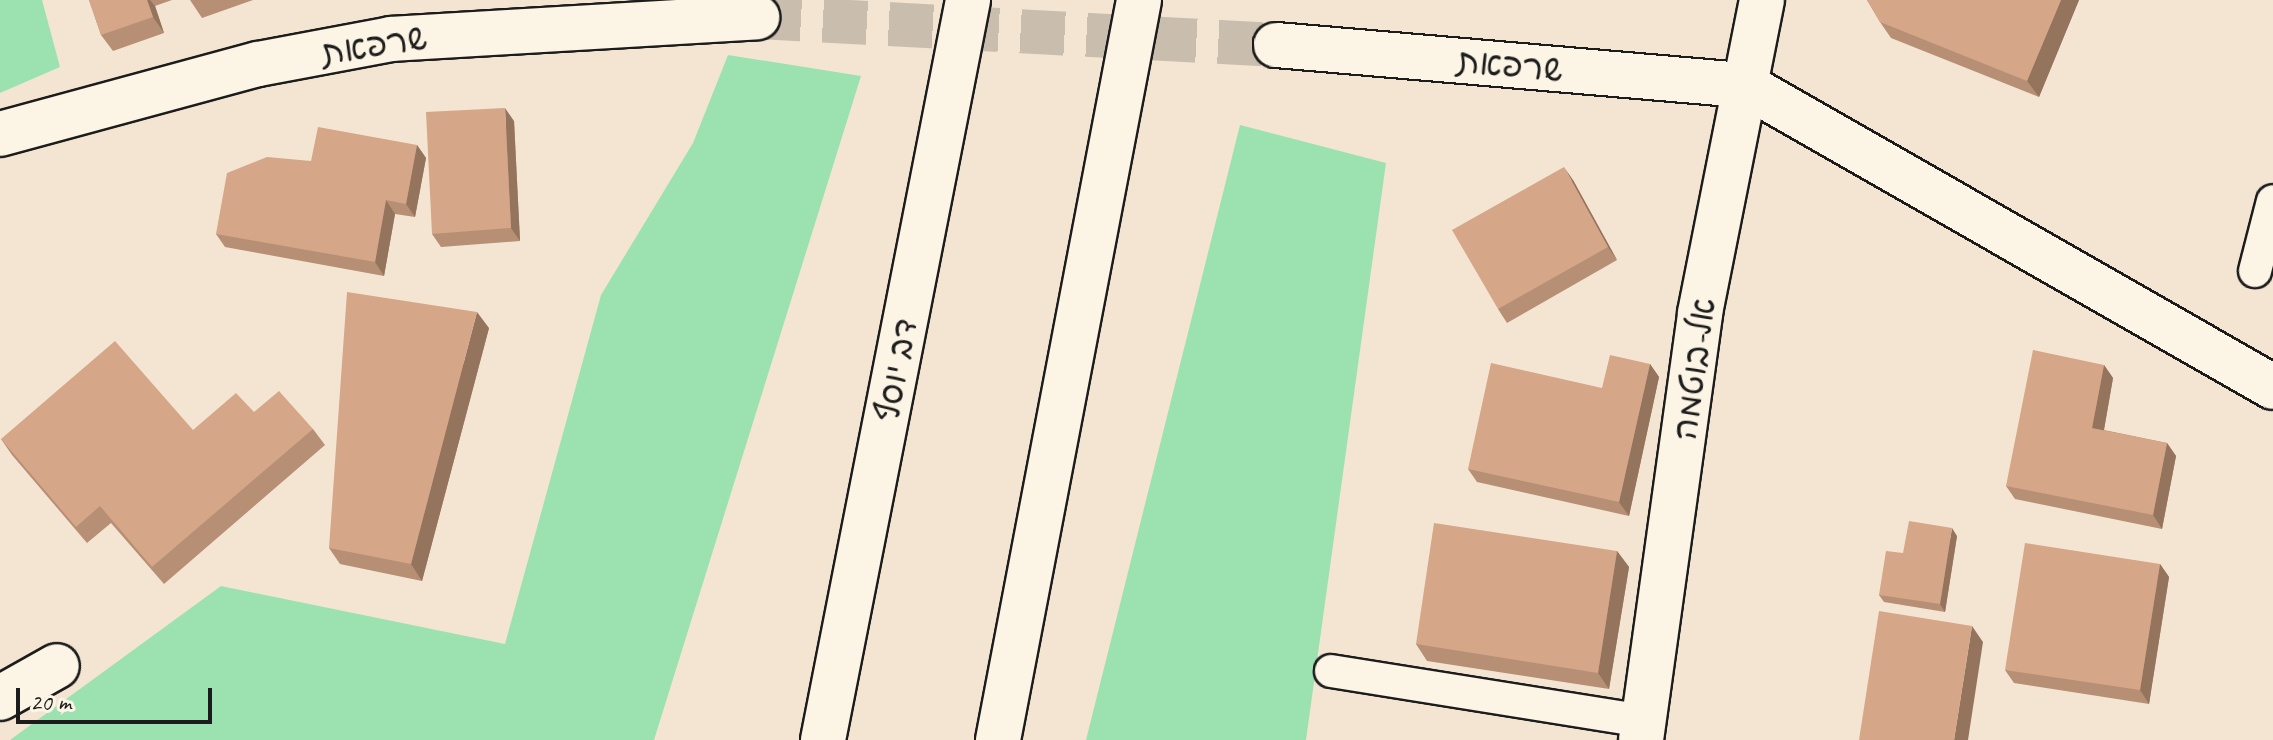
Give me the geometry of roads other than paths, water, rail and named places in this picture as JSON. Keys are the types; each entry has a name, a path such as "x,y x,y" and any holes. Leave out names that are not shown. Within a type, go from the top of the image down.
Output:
{"street":[{"name":"דב יוסף","path":"823,740 968,0"},
{"path":"998,740 1139,0"},
{"name":"אל-בוטמה","path":"1642,731 1700,313 1762,0"},
{"name":"שרפאת","path":"0,134 258,64 391,39 757,17"},
{"name":"שרפאת","path":"1276,45 1745,85"},
{"path":"1745,85 2273,387"},
{"path":"0,698 57,666"}],"lane":[{"path":"2255,271 2273,201"},
{"path":"1331,671 1642,731"}],"tunnel":[{"path":"757,17 1276,45"}]}
